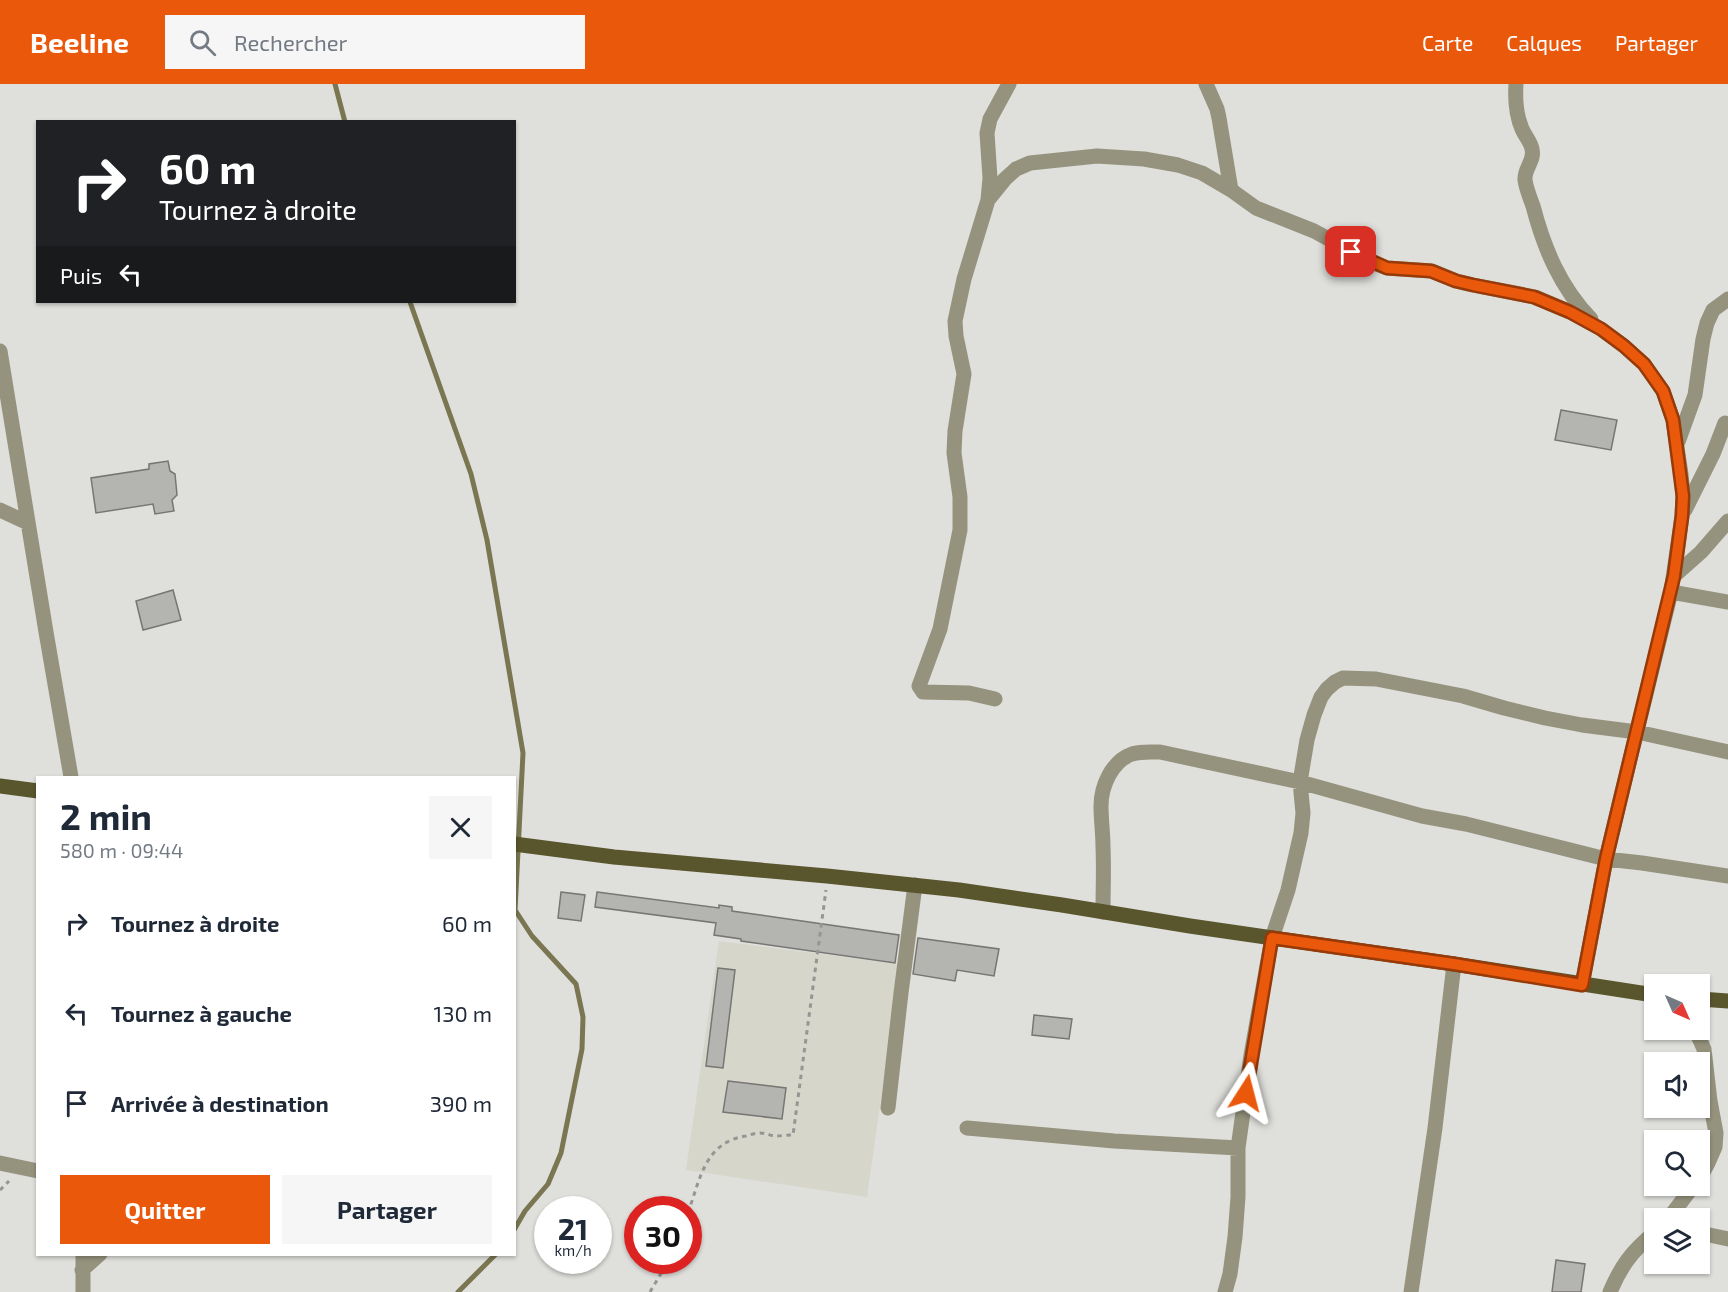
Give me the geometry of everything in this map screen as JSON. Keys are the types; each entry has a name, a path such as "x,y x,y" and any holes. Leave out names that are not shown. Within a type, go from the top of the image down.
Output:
{"main road":[{"path":"0,786 36,791"},
{"path":"516,844 614,857 959,890 1190,927 1644,994"},
{"path":"1710,1000 1728,1001"}],"street":[{"path":"995,699 969,693 923,692 919,686 940,629 960,530 960,497 954,453 964,374 955,321 964,279 988,200 990,178 987,133 990,119 1009,84"},
{"path":"1206,84 1217,109 1231,189"},
{"path":"1516,84 1517,114 1521,128 1532,146 1533,155 1525,172 1525,180 1547,252 1568,292 1601,329"},
{"path":"988,200 1016,169 1030,163 1097,156 1144,159 1178,165 1202,173 1231,189 1256,208 1314,231 1371,262 1387,268 1431,271 1456,281 1534,297 1570,312 1601,329 1644,364 1663,391 1673,420 1683,496 1682,516 1671,592 1606,859 1582,985"},
{"path":"1677,445 1695,395 1702,339 1707,323 1713,310 1728,299"},
{"path":"0,351 71,776"},
{"path":"1682,516 1713,454 1725,423"},
{"path":"0,510 28,523"},
{"path":"1674,576 1701,552 1728,521"},
{"path":"1671,592 1728,602"},
{"path":"1225,1292 1235,1237 1238,1148 1251,1055 1272,938 1288,890 1301,833 1303,813 1300,782 1307,740 1321,697 1335,682 1343,678 1376,679 1463,696 1545,718 1637,732 1728,752"},
{"path":"1103,912 1102,789 1119,762 1131,754 1145,751 1160,752 1300,782 1422,816 1466,824 1606,859 1642,862 1728,876"},
{"path":"888,1108 915,885"},
{"path":"1412,1292 1454,964"},
{"path":"1700,1040 1704,1049 1716,1133 1715,1147 1710,1159"},
{"path":"967,1128 1114,1141 1238,1148"},
{"path":"0,1162 36,1171"},
{"path":"1677,1208 1686,1196"},
{"path":"1710,1235 1728,1239"},
{"path":"1610,1292 1619,1270 1644,1241"},
{"path":"82,1262 83,1292"}],"path":[{"path":"694,1196 707,1161 726,1141 760,1133 776,1136 793,1135 828,876"},
{"path":"650,1292 661,1274"}],"shaded area":[{"path":"719,941 900,964 867,1197 686,1170"}],"building":[{"path":"1561,410 1617,420 1611,450 1555,440"},
{"path":"168,461 170,471 175,474 177,495 172,500 174,511 155,514 153,504 96,513 91,478 149,469 149,464"},
{"path":"173,590 181,620 143,630 136,601"},
{"path":"561,892 585,895 581,921 558,918"},
{"path":"597,892 719,908 719,905 732,907 732,911 899,935 895,963 741,941 741,939 714,935 716,923 595,907"},
{"path":"918,938 999,949 994,976 957,970 955,981 913,974"},
{"path":"718,968 735,970 723,1068 706,1066"},
{"path":"1034,1015 1072,1019 1069,1039 1032,1035"},
{"path":"728,1081 786,1088 782,1119 723,1112"},
{"path":"1556,1260 1585,1264 1581,1292 1552,1292"}],"waterway":[{"path":"335,84 344,120"},
{"path":"410,303 471,474 487,540 523,753 516,890"},
{"path":"516,912 532,936 576,984 583,1017 582,1049 561,1153 548,1184 525,1211 516,1227"},
{"path":"458,1292 494,1256"}],"route":[{"path":"1246,1093 1272,938 1582,985 1606,859 1671,592 1682,516 1681,474 1673,420 1663,391 1644,364 1624,346 1601,329 1570,312 1534,297 1456,281 1431,271 1387,268 1351,252"}]}
